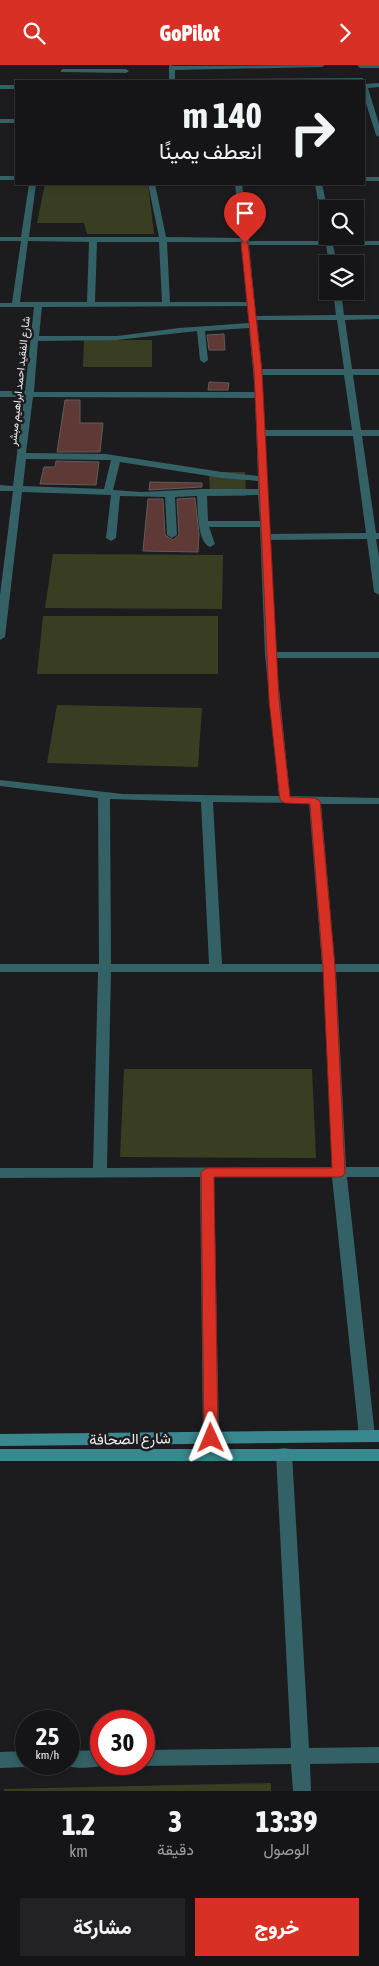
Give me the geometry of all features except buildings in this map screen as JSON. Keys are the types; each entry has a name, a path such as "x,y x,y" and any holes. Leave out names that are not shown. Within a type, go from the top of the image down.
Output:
{"main road":[{"name":"شارع الصحافة","path":"0,1440 373,1436"},
{"name":"شارع الصحافة","path":"0,1455 379,1455"}],"street":[{"path":"172,80 172,66 210,68 255,65 322,65"},
{"path":"254,80 255,65"},
{"path":"328,65 330,78"},
{"path":"362,80 359,65 379,66"},
{"path":"64,68 126,68"},
{"path":"208,80 210,68"},
{"path":"297,80 330,78 338,80"},
{"path":"365,86 379,85"},
{"path":"0,87 15,87"},
{"path":"365,91 377,121 379,135"},
{"path":"371,107 379,107"},
{"path":"0,121 15,121"},
{"path":"0,178 15,178"},
{"path":"365,179 379,179"},
{"path":"16,305 32,185"},
{"path":"152,185 163,239 166,304"},
{"path":"239,185 258,372 270,655 285,800"},
{"path":"319,185 322,200"},
{"path":"0,239 245,241 319,238"},
{"path":"91,305 93,239"},
{"path":"364,242 379,243"},
{"path":"339,300 356,433 375,536 379,592"},
{"path":"0,305 250,304"},
{"name":"شارع الفقيد احمد ابراهيم مبشر","path":"0,637 2,603 22,455 38,305"},
{"path":"35,339 117,338 253,321 379,317"},
{"path":"201,328 204,361"},
{"path":"258,372 379,372"},
{"path":"0,394 259,395"},
{"path":"262,433 379,433"},
{"path":"22,455 116,458 239,477 264,479"},
{"path":"111,538 112,492 116,458"},
{"path":"235,491 239,477"},
{"path":"0,488 112,492 141,495 235,491 264,492"},
{"path":"202,492 204,523 210,544"},
{"path":"170,494 172,535"},
{"path":"204,523 265,524"},
{"path":"266,537 375,536"},
{"path":"270,655 379,655"},
{"path":"0,783 36,785 104,795 207,799 379,801"},
{"path":"100,1173 106,968 104,795"},
{"path":"207,799 216,969"},
{"path":"315,801 329,968 339,1173 373,1436"},
{"path":"0,968 379,968"},
{"path":"0,1173 379,1173"},
{"path":"208,1173 211,1438"},
{"path":"284,1454 302,1791"},
{"path":"155,1758 379,1755"},
{"path":"0,1760 15,1759"}],"green space":[{"path":"45,185 148,185 154,234 87,234 84,223 37,223"},
{"path":"84,340 152,340 152,367 83,367"},
{"path":"209,472 245,472 246,496 210,496"},
{"path":"53,554 223,555 222,609 45,608"},
{"path":"43,616 218,616 218,674 37,674"},
{"path":"57,705 202,708 198,767 47,763"},
{"path":"124,1069 312,1069 316,1158 120,1157"},
{"path":"271,1783 271,1791 4,1791 4,1789"}],"route":[{"path":"211,1438 208,1173 339,1173 329,968 315,801 285,800 274,700 270,655 258,372 245,243"}]}
